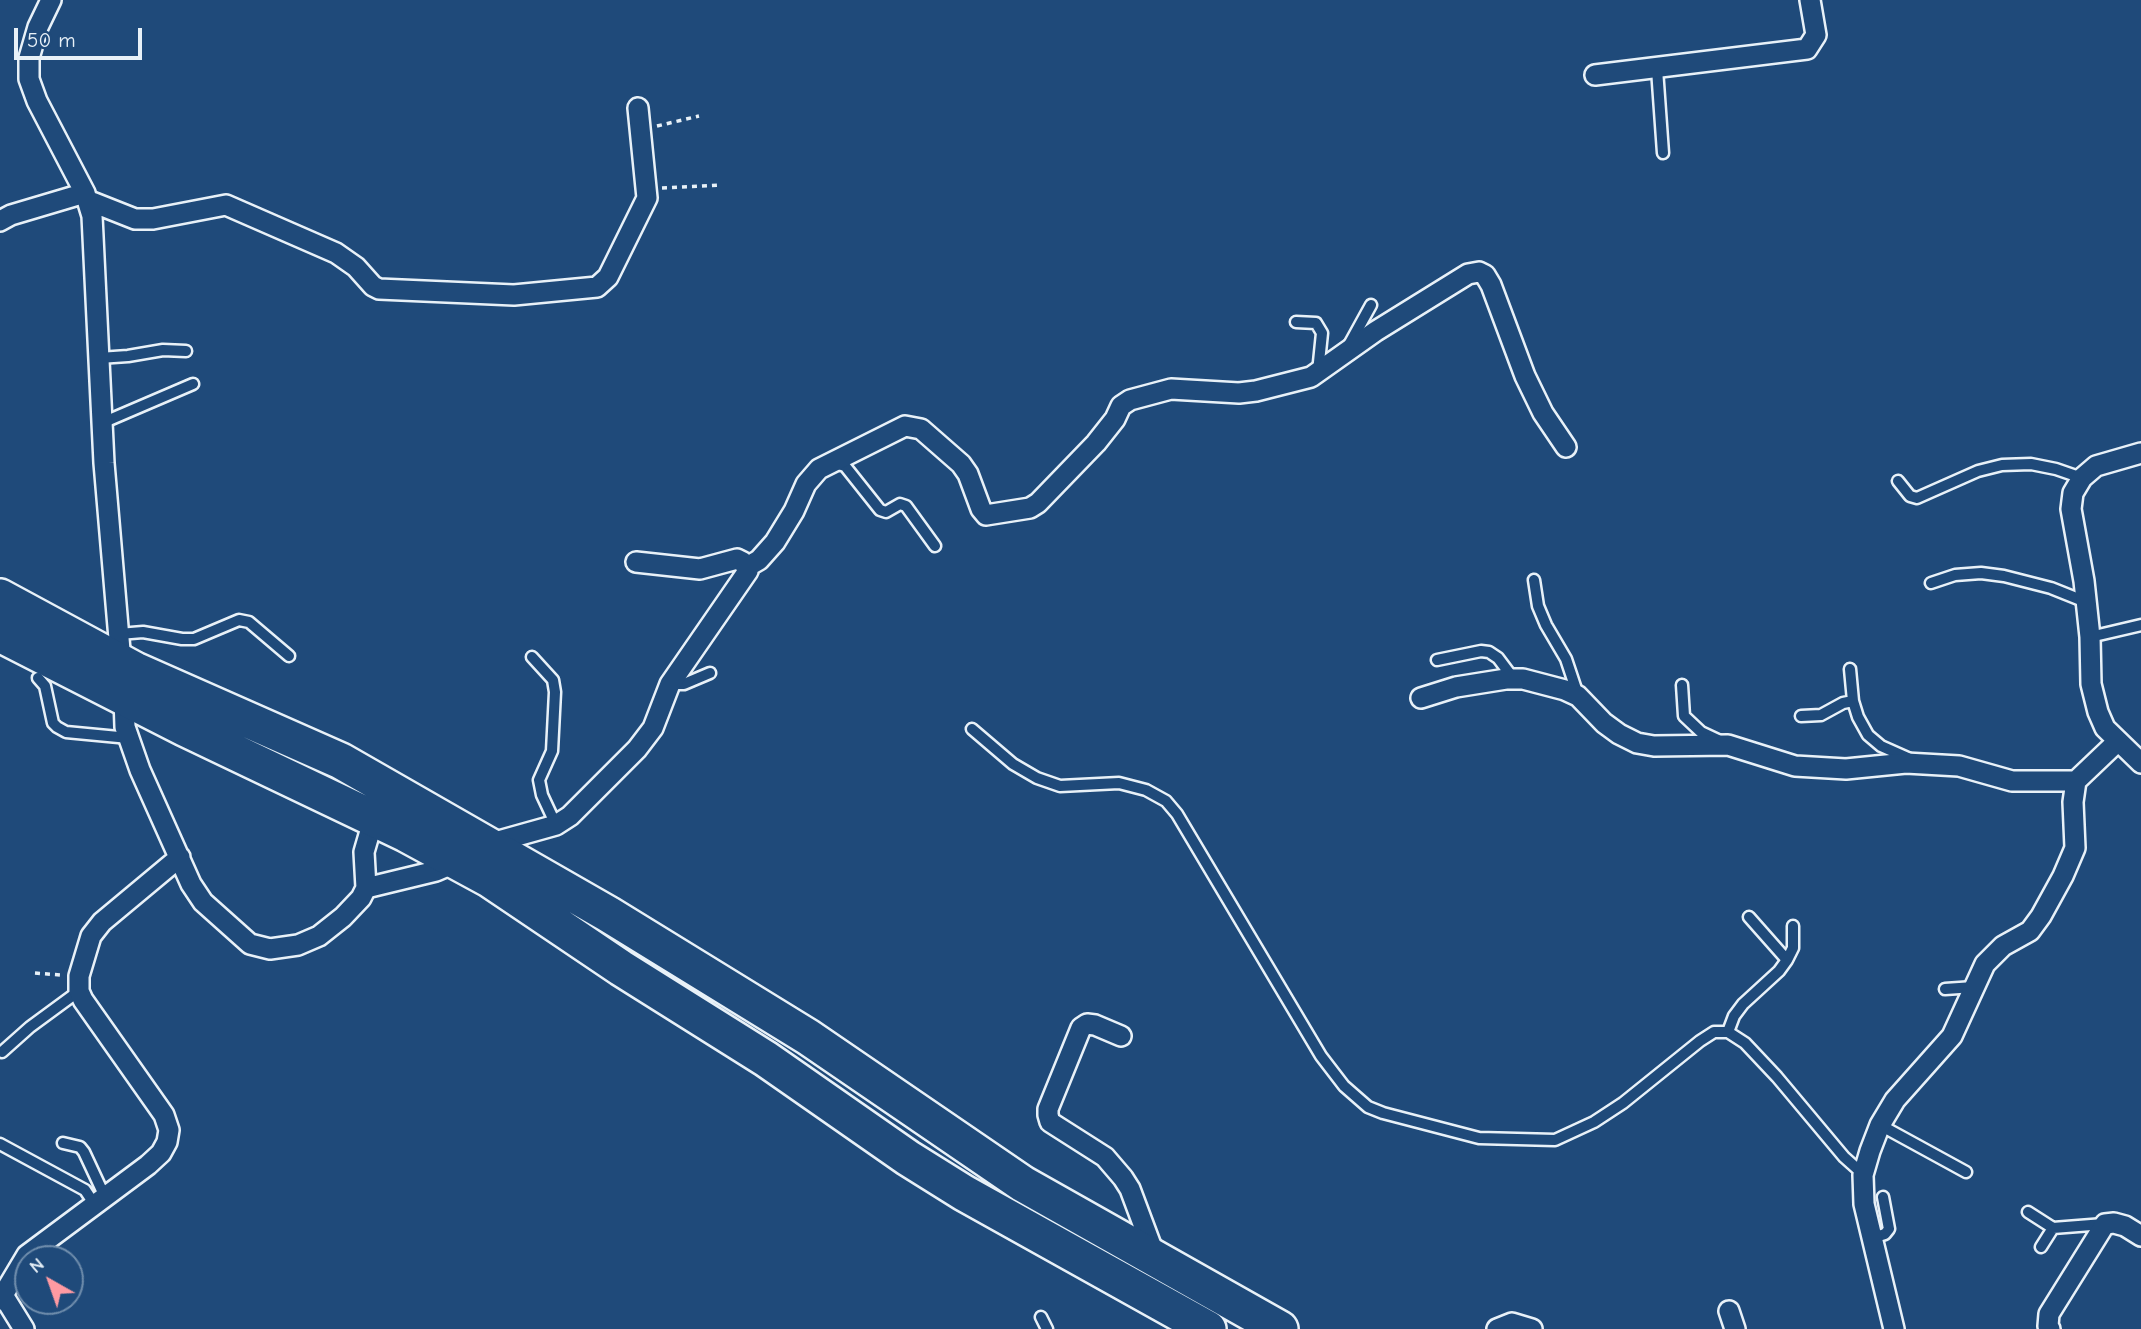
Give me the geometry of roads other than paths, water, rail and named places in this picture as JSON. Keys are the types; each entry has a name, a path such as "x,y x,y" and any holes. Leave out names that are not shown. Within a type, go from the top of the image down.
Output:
{"highway":[{"path":"0,597 120,648 341,761 596,907 808,1037 1023,1184 1280,1329"},
{"path":"0,634 184,729 406,834 489,879 621,968 766,1059 942,1179 1194,1325"}],"street":[{"path":"51,0 38,27 29,58 29,79 37,102 86,196 92,216 102,423 120,648"},
{"path":"1595,75 1807,49 1816,35 1810,0"},
{"path":"0,221 11,215 86,196 135,219 153,219 226,205 336,253 356,267 379,289 514,295 597,287 603,283 629,237 647,198 638,108"},
{"path":"747,568 759,560 775,542 794,511 806,484 819,469 905,426 921,429 961,464 986,515 1030,508 1096,443 1115,419 1121,406 1130,400 1171,389 1239,393 1287,385 1318,372 1376,331 1468,274 1479,272 1485,275 1531,388 1550,426 1566,447"},
{"path":"2141,453 2096,466 2082,478 2073,493 2071,509 2087,603 2091,684 2098,712 2105,728 2141,763"},
{"path":"488,844 556,825 570,816 637,749 653,728 670,684 747,575 747,568 737,559 700,569 636,562"},
{"path":"1421,698 1456,687 1514,679 1566,690 1578,696 1604,723 1637,743 1668,747 1728,746 1796,766 1846,769 1906,763 1925,764 1974,768 2012,781 2077,781"},
{"path":"124,698 125,727 140,770 191,884 203,902 250,944 270,949 298,945 319,936 343,917 361,898 366,888 364,852 373,821"},
{"path":"1895,1329 1864,1204 1863,1175 1880,1125 1895,1100 1952,1037 1985,964 2003,946 2030,931 2063,876 2075,848 2073,802 2077,781 2117,742"},
{"path":"24,1329 2,1297 19,1265 27,1255 161,1153 167,1142 169,1130 164,1115 83,1000 79,983 91,936 102,922 180,857"},
{"path":"366,888 457,862"},
{"path":"1121,1036 1095,1024 1087,1024 1082,1028 1048,1109 1048,1115 1051,1122 1105,1157 1123,1178 1130,1189 1155,1257"},
{"path":"2050,1329 2049,1314 2105,1224 2125,1226 2141,1236"},
{"path":"1497,1329 1512,1323 1532,1329"}],"lane":[{"path":"1657,69 1663,153"},
{"path":"1344,354 1371,305"},
{"path":"1296,322 1316,323 1322,333 1318,372"},
{"path":"99,358 163,350 186,351"},
{"path":"102,423 193,384"},
{"path":"827,464 839,463 845,466 880,510 886,512 900,504 906,506 935,546"},
{"path":"1898,481 1910,496 1917,498 1978,471 2002,466 2031,464 2082,478"},
{"path":"1931,583 1955,575 1981,573 2051,588 2087,603"},
{"path":"1534,580 1538,606 1566,659 1578,696"},
{"path":"120,648 143,632 194,639 239,620 249,622 289,656"},
{"path":"2090,637 2141,625"},
{"path":"1437,660 1489,652 1498,658 1514,679"},
{"path":"532,657 553,680 555,692 552,751 539,780 542,795 556,825"},
{"path":"1850,670 1857,717 1868,735 1881,746 1925,764"},
{"path":"670,684 684,684 710,673"},
{"path":"38,678 45,686 53,723 57,727 66,732 129,738"},
{"path":"1682,685 1684,716 1701,732 1728,746"},
{"path":"1801,716 1821,715 1843,703 1853,701"},
{"path":"972,729 1013,764 1037,778 1060,786 1119,783 1146,790 1166,801 1177,814 1321,1056 1344,1086 1368,1107 1479,1138 1555,1140 1594,1122 1623,1103 1714,1032 1728,1032 1745,1043 1844,1157 1863,1175"},
{"path":"1749,917 1787,960"},
{"path":"1728,1032 1743,1004 1779,971 1787,960 1793,948 1793,926"},
{"path":"2,1052 79,983"},
{"path":"1945,989 1975,987"},
{"path":"1880,1125 1966,1172"},
{"path":"63,1143 80,1147 84,1152 100,1201"},
{"path":"0,1144 85,1190 100,1201"},
{"path":"1871,1238 1885,1234 1889,1229 1883,1197"},
{"path":"2028,1212 2053,1228 2105,1224"},
{"path":"2041,1247 2053,1228"},
{"path":"1041,1317 1047,1329"}]}
